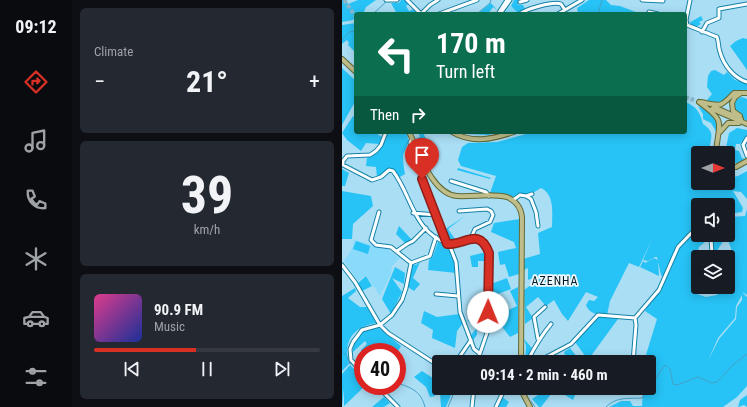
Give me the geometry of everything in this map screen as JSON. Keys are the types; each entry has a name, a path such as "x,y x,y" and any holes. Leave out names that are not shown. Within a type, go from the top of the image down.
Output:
{"main road":[{"path":"342,59 354,70"},
{"path":"742,92 733,100 732,108 735,113 747,123"},
{"path":"699,102 720,106 724,105 734,93 747,93"},
{"path":"694,100 747,123"},
{"path":"699,102 718,117 720,123 717,146"},
{"path":"719,134 728,123 747,123"},
{"path":"410,134 432,179 442,189 456,196 502,196 514,200 520,209 522,217 521,355"},
{"path":"457,134 479,140 507,134"},
{"path":"735,167 746,162"},
{"path":"524,395 530,407"}],"street":[{"path":"386,0 397,0"},
{"path":"407,0 419,12"},
{"path":"423,12 438,0"},
{"path":"444,12 477,0"},
{"path":"500,12 509,0"},
{"path":"520,2 527,0"},
{"path":"562,12 582,0"},
{"path":"642,0 663,1"},
{"path":"687,15 690,0"},
{"path":"524,12 556,2 561,4 565,10"},
{"path":"702,32 707,23 719,18 719,9 747,4"},
{"path":"687,26 717,37 720,52 734,76 747,82"},
{"path":"385,134 376,151 370,155 347,156 343,161 343,165 372,180 381,178 389,170 393,171 413,212 426,228 436,237 448,244 471,238 483,242 489,253 488,330 485,342 479,353 475,350 460,312 456,262 448,244 436,215 411,148 410,143 412,138"},
{"path":"747,138 743,145 747,156"},
{"path":"451,181 486,192 489,196"},
{"path":"526,196 532,194"},
{"path":"514,200 520,195 531,199 536,212 538,226"},
{"path":"459,211 487,209 491,211 493,215 490,222 475,229 471,238"},
{"path":"379,212 371,240 376,245 391,246 411,263"},
{"path":"413,212 436,215"},
{"path":"397,251 413,241 426,228"},
{"path":"634,355 636,325 635,318 655,295 668,271 678,247 691,233"},
{"path":"411,263 430,256 436,237"},
{"path":"354,364 351,360 350,349 353,342 362,330 380,325 392,315 402,300 411,263"},
{"path":"342,265 355,282 380,325 388,333 432,361"},
{"path":"436,294 458,296"},
{"path":"531,355 538,344 534,317 545,307"},
{"path":"550,355 571,344 598,315 635,318"},
{"path":"538,339 551,324"},
{"path":"461,355 471,340"},
{"path":"475,350 477,344"},
{"path":"386,395 398,407"},
{"path":"472,407 473,395"},
{"path":"496,407 502,395"}],"shaded area":[{"path":"342,0 346,0 348,4 358,0 376,0 366,7 364,12 354,12 353,20 342,22"},
{"path":"401,0 407,0 410,3 406,6 409,11 414,9 416,11 396,12 391,3 399,3"},
{"path":"514,0 518,0 518,5 523,5 525,9 517,12 511,6"},
{"path":"589,0 606,0 611,5 620,6 636,12 578,12 577,8"},
{"path":"491,3 497,10 493,7 489,12 480,12"},
{"path":"509,5 517,12 504,12"},
{"path":"701,16 703,20 699,22 701,24 696,27 689,23"},
{"path":"354,23 354,51 348,45 349,43 347,40 342,44 342,25"},
{"path":"743,38 747,39 747,70 730,46"},
{"path":"342,68 354,79 354,104 342,125"},
{"path":"715,70 724,75 727,72 735,80 747,83 747,91 737,91 721,102 714,103 706,101 712,94 707,87 708,76 711,71"},
{"path":"742,97 747,99 747,121 736,113 733,106 735,100"},
{"path":"687,103 697,110 703,124 708,128 711,134 710,146 691,146 691,190 735,190 735,177 747,171 747,199 741,192 733,191 743,208 742,212 735,213 735,198 691,198 691,231 676,247 663,277 661,275 657,257 648,261 643,260 652,239 639,267 629,263 610,301 607,315 590,311 586,305 589,300 594,301 598,297 586,292 568,321 554,300 546,306 538,297 526,307 533,318 525,324 524,290 544,276 543,274 528,280 528,268 524,270 523,259 540,254 538,233 552,227 551,200 549,195 541,188 526,197 518,195 513,197 490,193 496,176 461,166 458,160 462,147 468,143 497,142 526,134 687,134"},
{"path":"698,106 711,113 717,122 717,133 711,123 703,119 703,114"},
{"path":"353,116 354,134 377,134 382,137 379,144 366,143 361,151 347,140 342,133"},
{"path":"737,128 747,130 747,136 740,144 736,144 735,150 735,146 726,146 729,133"},
{"path":"386,134 407,134 408,136 408,143 403,157 405,174 398,178 392,169 388,169 377,178 376,167 366,166 367,158 378,151"},
{"path":"419,134 424,134 431,152 421,156 414,140 420,137"},
{"path":"468,134 492,134 488,135"},
{"path":"735,150 739,151 742,158 745,159 739,163 735,163"},
{"path":"458,168 491,178 490,179 457,170"},
{"path":"342,169 349,173 345,186 342,186"},
{"path":"342,191 371,196 373,206 353,224 352,239 342,239"},
{"path":"747,209 747,295 742,292 747,297 747,386 737,397 723,407 609,407 621,401 630,401 633,406 642,406 643,395 656,395 656,355 646,355 657,319 645,311 670,271 679,248 691,235 691,242 705,242 699,247 698,250 691,250 691,294 706,297 718,294 735,294 735,250 732,250 729,242 735,242 735,217 745,216","holes":["742,295 742,300 737,307 736,319 719,339 708,361 718,338 735,318 736,306"]},
{"path":"465,216 448,229 455,239 450,240 444,230"},
{"path":"520,219 519,274 509,277 505,264 500,265 498,252 516,248 514,242 491,232 494,223"},
{"path":"399,226 413,241 405,243 396,234"},
{"path":"354,240 387,249 400,258 392,266 391,274 380,296 366,275 358,281 344,261 352,249"},
{"path":"356,241 370,246 368,254 353,249"},
{"path":"438,242 448,246 454,260 456,273 428,270 429,260 433,256"},
{"path":"713,242 723,242 718,250 713,250"},
{"path":"486,252 486,261 478,261 478,267 472,267 470,256"},
{"path":"654,258 658,260 659,276 640,267 643,261 645,263"},
{"path":"420,262 413,278 420,284 414,291 408,287 411,267 413,264 416,265"},
{"path":"395,267 405,273 404,284 392,278 402,292 391,314 382,299"},
{"path":"366,276 372,286 362,291 358,283"},
{"path":"507,278 511,289 495,295 491,284"},
{"path":"518,287 518,333 510,337 499,323 489,324 489,290 496,316 517,306 510,291"},
{"path":"355,288 356,291 348,298 360,307 367,307 376,323 361,328 352,336 347,348 349,364 342,371 342,296"},
{"path":"424,311 437,317 459,314 463,323 457,331 455,348 432,338 433,330 421,323"},
{"path":"598,316 618,319 592,355 584,355 575,342"},
{"path":"480,317 481,319 476,320 477,335 473,340 471,335 476,329 467,320"},
{"path":"379,328 397,343 366,343 365,341 363,343 355,343 361,334 366,330"},
{"path":"524,339 532,348 528,355 525,355 526,346"},
{"path":"570,348 576,355 565,355 564,352"},
{"path":"350,365 354,369 354,395 356,395 344,406 344,389 342,407 342,374"},
{"path":"422,371 432,377 432,395 435,396 430,397 426,387 414,377"},
{"path":"440,395 451,395 446,407 441,407"},
{"path":"538,395 550,395 541,407 539,407 532,399"},
{"path":"565,395 575,395 573,400"},
{"path":"747,395 747,407 744,405 738,407 740,400"},
{"path":"501,396 509,402 506,407 496,407"},
{"path":"384,397 390,403 384,407 372,407"}],"waterway":[{"path":"375,12 387,1 397,2 400,0"},
{"path":"479,12 490,3 491,0"},
{"path":"599,12 602,0"},
{"path":"342,40 349,32 354,31"},
{"path":"342,351 347,356 350,364 353,363"},
{"path":"606,407 614,401 628,398 642,398 665,365 670,369 673,384 677,385 698,377 712,383 717,382 733,365 747,354"},
{"path":"406,387 415,391 421,397 425,407"},
{"path":"448,407 453,395"},
{"path":"531,401 535,407"}],"tunnel":[{"path":"344,0 354,14"},
{"path":"687,98 694,100"}],"district":[{"name":"AZENHA","path":"555,281"}],"route":[{"path":"422,179 447,244 452,244 471,238 483,242 486,246 489,253 488,312"}]}
